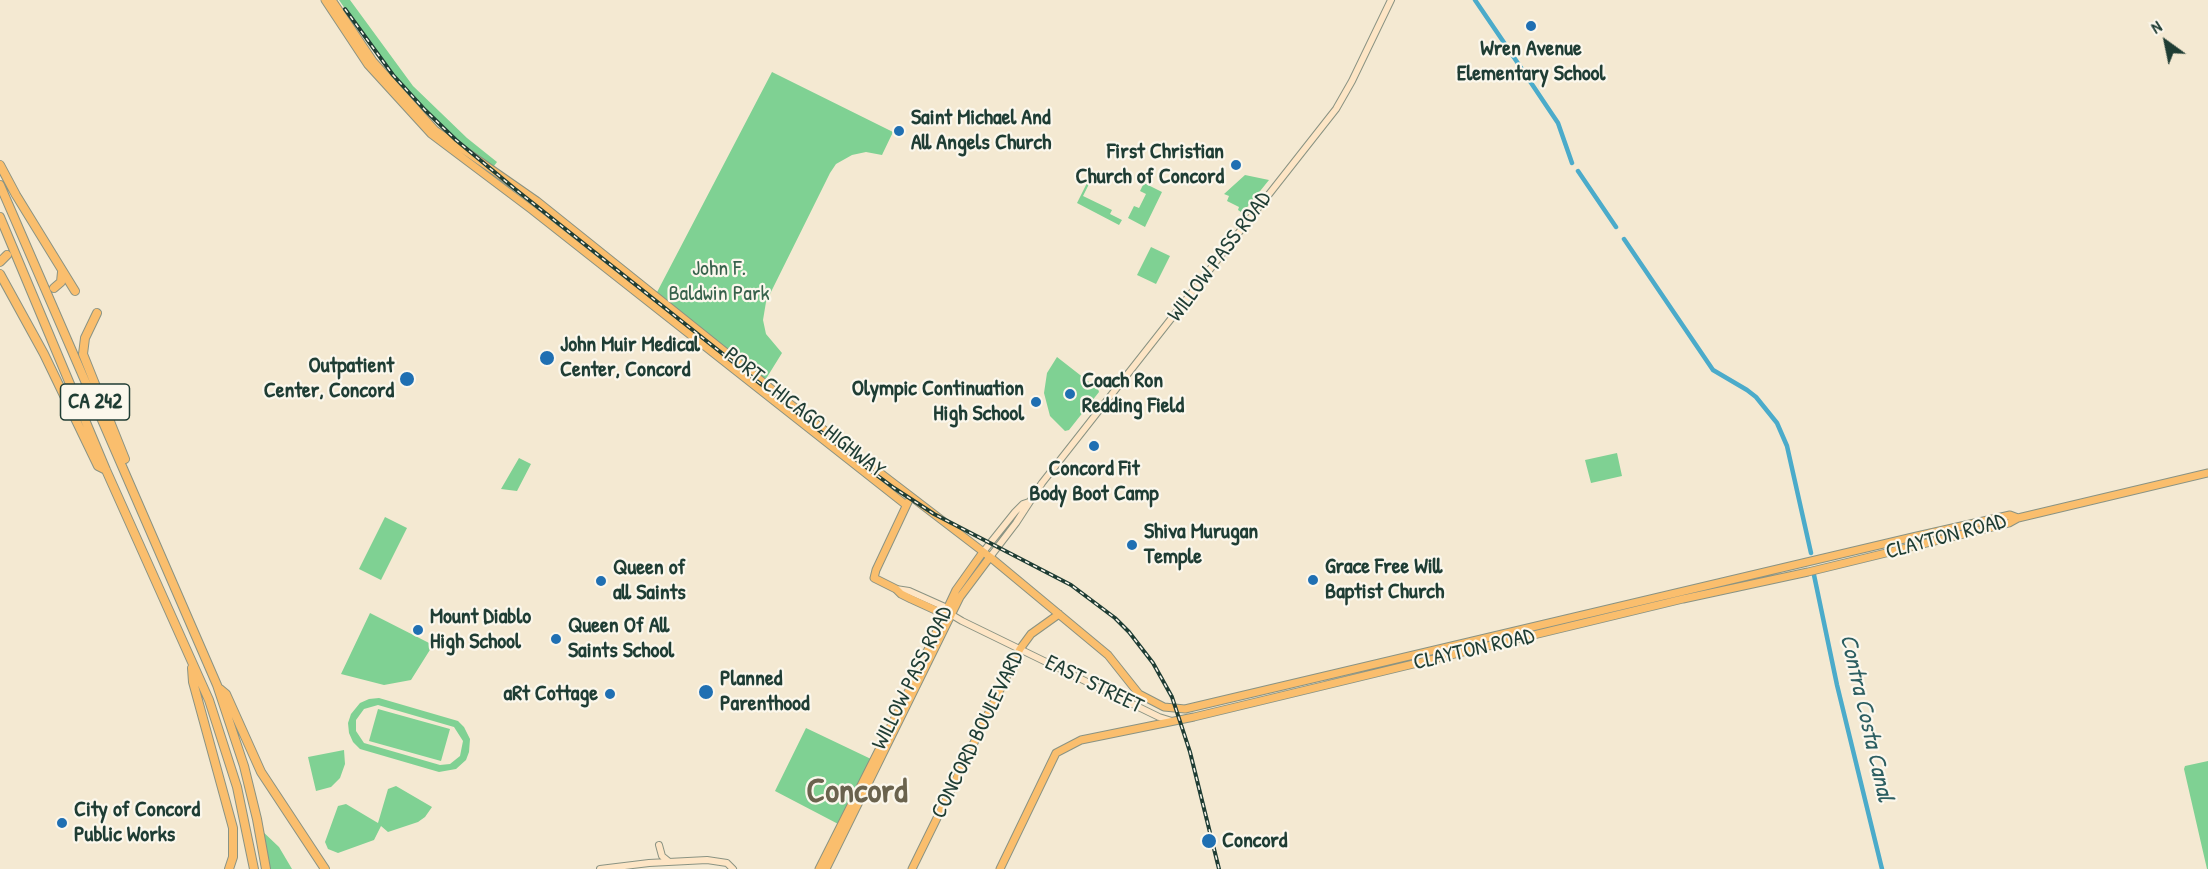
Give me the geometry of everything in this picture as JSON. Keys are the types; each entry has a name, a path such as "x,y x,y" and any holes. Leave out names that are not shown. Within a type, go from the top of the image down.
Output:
{"highway":[{"path":"0,165 75,291"},
{"name":"CA 242","path":"0,185 217,686 244,766 266,869"},
{"name":"CA 242","path":"0,217 106,470 192,667 209,700 229,757 248,832 254,869"},
{"path":"0,262 7,255"},
{"path":"54,288 61,282 62,272"},
{"path":"0,274 44,354 98,466 106,470"},
{"path":"97,313 85,338 83,354 139,496 140,506"},
{"path":"192,667 193,682 233,828 233,857 229,869"},
{"path":"217,686 226,694 261,772 325,869"}],"main road":[{"name":"PORT CHICAGO HIGHWAY","path":"325,0 368,65 431,134 532,210 906,506"},
{"name":"PORT CHICAGO HIGHWAY","path":"332,0 373,61 435,130 537,201 679,315 990,557 1108,655 1139,694 1164,707 1185,709"},
{"name":"WILLOW PASS ROAD","path":"819,869 948,613 1017,523 1029,502 1336,108 1352,81 1391,0"},
{"path":"672,322 679,315"},
{"name":"CLAYTON ROAD","path":"1000,869 1056,753 1081,740 1194,717 1683,599 1815,570 2009,523 2018,518 2208,473"},
{"path":"906,506 911,497"},
{"name":"WILLOW PASS ROAD","path":"826,869 948,613 956,590 1015,512 1023,504 1029,502"},
{"name":"EAST STREET","path":"906,506 874,578 901,594 948,613 1153,715 1173,721"},
{"name":"CLAYTON ROAD","path":"1185,709 1917,536 2010,515 2018,518"},
{"name":"CONCORD BOULEVARD","path":"912,869 1020,649 1031,634 1059,614"},
{"path":"659,845 662,856 668,861"},
{"path":"600,869 668,861 707,860 727,863 733,869"}],"green space":[{"path":"339,0 350,0 413,86 467,138 497,162 491,170 439,125 409,93 377,55"},
{"name":"John F. Baldwin Park","path":"772,72 893,132 882,155 866,152 852,155 836,164 830,173 766,302 763,320 766,334 782,353 764,382 655,296"},
{"path":"1245,175 1269,180 1241,212 1238,210 1239,207 1227,201 1229,196 1224,194"},
{"path":"1087,183 1089,184 1083,196 1112,210 1110,214 1122,220 1119,225 1077,203"},
{"path":"1144,183 1162,192 1145,227 1128,218 1134,206 1139,208 1146,194 1140,191"},
{"path":"1151,247 1170,256 1156,284 1137,275"},
{"name":"Coach Ron Redding Field","path":"1057,357 1099,392 1069,430 1065,431 1050,416 1044,393 1047,373"},
{"path":"1617,453 1622,476 1591,483 1585,460"},
{"path":"519,458 531,464 517,491 501,489"},
{"path":"385,517 407,528 381,580 359,569"},
{"path":"370,613 433,645 411,680 384,685 341,674"},
{"path":"379,698 458,721 470,739 466,760 456,769 439,772 360,749 353,742 348,723 351,714 360,703","holes":["378,705 454,727 463,741 460,756 450,764 440,765 364,743 356,731 356,720 364,709"]},
{"path":"378,709 450,729 441,761 369,741"},
{"path":"806,728 871,759 842,826 775,791"},
{"path":"344,750 345,764 340,778 331,787 316,791 308,757"},
{"path":"2208,761 2207,869 2184,769 2185,766"},
{"path":"396,786 432,807 425,817 418,822 388,832 381,826 374,840 338,853 328,849 325,842 338,806 346,804 378,823 388,789"},
{"path":"259,828 279,847 292,869 266,869"}],"waterway":[{"name":"Contra Costa Canal","path":"1475,0 1505,44"},
{"name":"Contra Costa Canal","path":"1511,53 1558,123 1572,163"},
{"name":"Contra Costa Canal","path":"1578,171 1616,227"},
{"name":"Contra Costa Canal","path":"1624,239 1713,370 1756,397 1777,423 1787,446 1811,553"},
{"name":"Contra Costa Canal","path":"1814,575 1837,685 1882,869"}],"railway":[{"path":"345,9 393,75 456,140 859,462 934,514 1071,585 1115,618 1153,663 1172,697 1190,752 1219,869"}],"place":[{"name":"Wren Avenue Elementary School","path":"1531,26"},
{"name":"Saint Michael And All Angels Church","path":"899,131"},
{"name":"First Christian Church of Concord","path":"1236,165"},
{"name":"John Muir Medical Center, Concord","path":"547,358"},
{"name":"Outpatient Center, Concord","path":"407,379"},
{"name":"Coach Ron Redding Field","path":"1070,394"},
{"name":"Olympic Continuation High School","path":"1036,402"},
{"name":"Concord Fit Body Boot Camp","path":"1094,446"},
{"name":"Shiva Murugan Temple","path":"1132,545"},
{"name":"Grace Free Will Baptist Church","path":"1313,580"},
{"name":"Queen of all Saints","path":"601,581"},
{"name":"Mount Diablo High School","path":"418,630"},
{"name":"Queen Of All Saints School","path":"556,639"},
{"name":"Planned Parenthood","path":"706,692"},
{"name":"aRt Cottage","path":"610,694"},
{"name":"City of Concord Public Works","path":"62,823"},
{"name":"Concord","path":"1209,841"}],"district":[{"name":"Concord","path":"857,793"}]}
